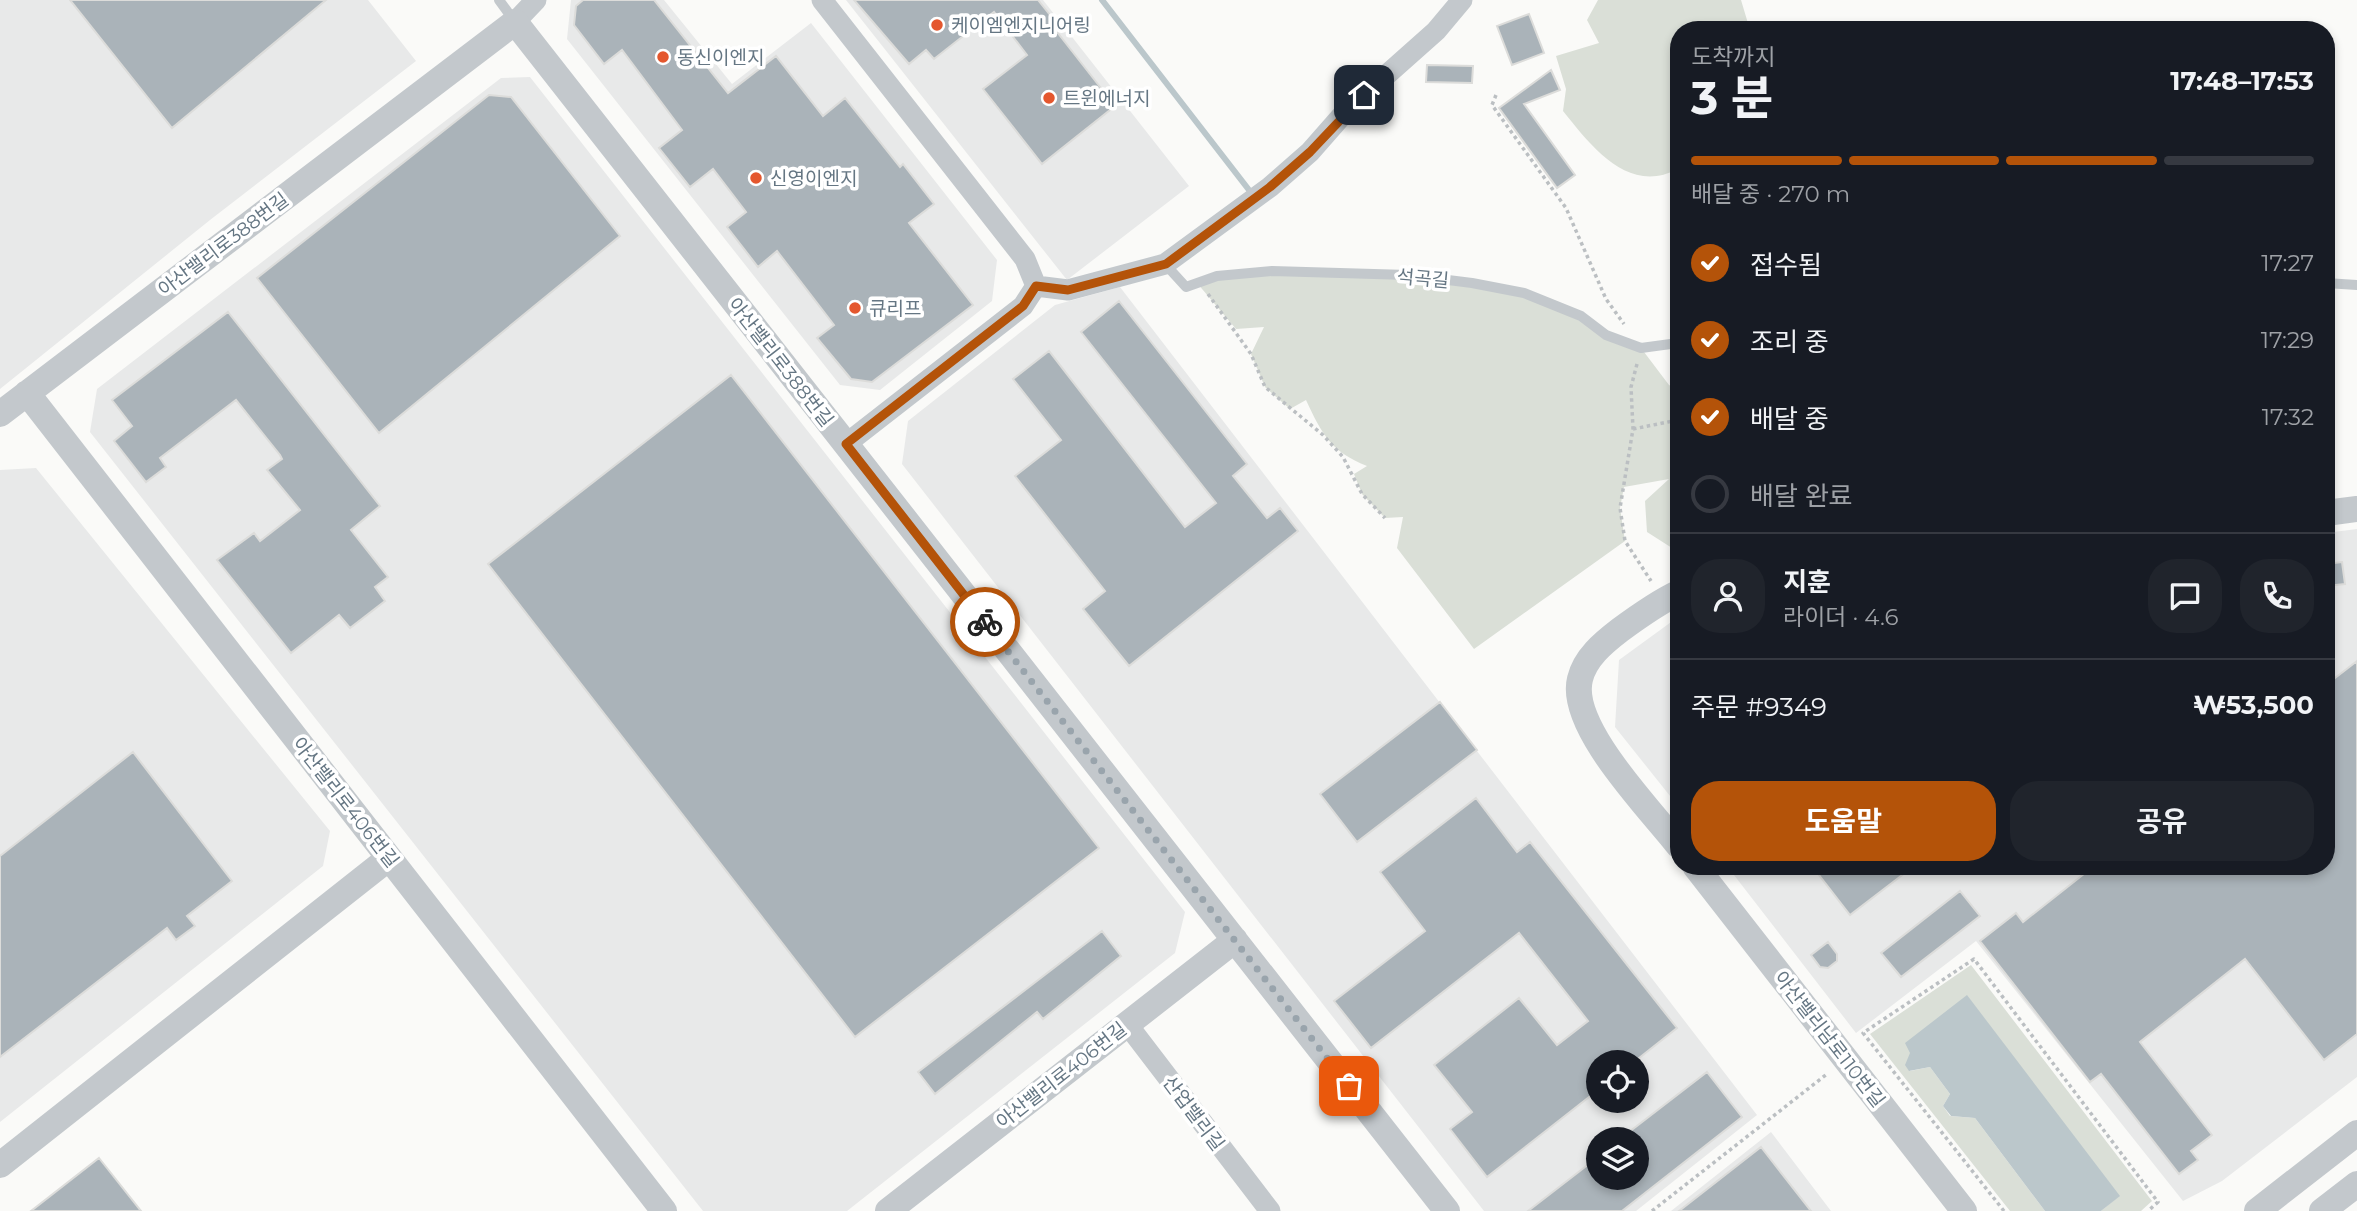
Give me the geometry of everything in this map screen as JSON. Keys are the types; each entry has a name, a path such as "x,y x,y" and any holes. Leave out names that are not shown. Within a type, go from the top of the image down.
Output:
{"street":[{"path":"515,22 536,0"},
{"path":"822,0 1025,259 1036,286"},
{"path":"1036,286 1068,290 1166,264 1290,170 1346,111 1436,31 1462,0"},
{"name":"아산밸리로388번길","path":"0,414 515,22 1447,1211"},
{"path":"846,444 1023,306 1036,286"},
{"name":"아산밸리로406번길","path":"27,393 664,1211"},
{"path":"2335,512 2357,509"},
{"path":"1670,596 1607,640 1588,659 1580,678 1578,694 1590,733 1670,835"},
{"path":"0,1165 389,858"},
{"name":"아산밸리남로110번길","path":"1702,875 1964,1211"},
{"name":"아산밸리로406번길","path":"888,1211 1235,940"},
{"name":"산업밸리길","path":"1126,1024 1260,1208"},
{"path":"2257,1211 2357,1133"},
{"path":"2322,1211 2357,1184"}],"lane":[{"path":"499,0 515,22"},
{"path":"1166,264 1186,287 1198,283"},
{"name":"석곡길","path":"1198,283 1217,276 1272,271 1408,275 1472,283 1524,293 1581,316 1606,335 1642,348 1670,344"},
{"path":"2335,284 2357,285"}],"path":[{"path":"1496,95 1492,105 1566,208 1606,299 1642,348 1631,387 1633,429 1620,508 1625,541 1670,596"},
{"path":"1198,283 1236,329 1265,387 1323,435 1343,457 1362,494 1385,518"},
{"path":"1633,429 1670,422"},
{"path":"2004,1211 1863,1033 1974,959 2158,1202 2148,1211"},
{"path":"1652,1211 1829,1072"}],"shaded area":[{"path":"0,0 368,0 416,61 210,220 0,389"},
{"path":"571,0 664,0 732,84 811,23 997,260 992,301 880,390 840,385 567,39"},
{"path":"846,0 1043,0 1189,186 1067,280"},
{"path":"1598,0 1741,0 1747,21 1670,21 1670,172 1643,176 1627,172 1599,152 1563,111 1566,89 1556,56 1599,43 1587,20"},
{"path":"530,77 1185,912 1175,953 847,1211 703,1211 90,432 97,389 501,78"},
{"path":"1344,273 1525,293 1641,348 1670,386 1670,547 1647,532 1645,501 1669,479 1624,487 1620,508 1625,541 1474,649 1397,548 1403,517 1385,518 1362,494 1354,474 1367,466 1344,454 1329,440 1306,400 1290,409 1265,387 1251,354 1264,327 1236,329 1197,283 1217,276"},
{"path":"1120,287 1757,1115 1636,1211 1484,1211 902,464 908,421 1055,305"},
{"path":"36,468 330,831 323,866 0,1122 0,470"},
{"path":"2357,529 2357,1077 2222,1181 2183,1201 1976,941 1856,1033 1734,875 2335,875 2335,532"},
{"path":"1670,623 1670,796 1615,727 1619,660"},
{"path":"1971,965 2152,1201 2141,1211 2101,1211 2119,1196 1967,996 1910,1053 1910,1071 1930,1067 1950,1094 1943,1106 1950,1116 1975,1118 2045,1211 2010,1211 1870,1034"},
{"path":"1967,995 2120,1196 2101,1211 2045,1211 1975,1118 1951,1116 1943,1106 1950,1094 1930,1067 1909,1071 1905,1065 1910,1053 1905,1043"},
{"path":"1771,1132 1831,1211 1671,1211"}],"building":[{"path":"70,0 326,0 172,128"},
{"path":"583,0 654,0 728,93 776,56 823,116 845,98 900,167 903,164 934,204 909,223 973,305 872,382 851,379 817,338 834,325 777,251 758,267 727,227 746,212 713,169 690,187 659,148 682,130 622,50 604,64 574,25 576,6"},
{"path":"854,0 1038,0 1054,20 1050,23 1115,106 1042,164 983,89 1027,55 994,12 934,59 926,50 909,64"},
{"path":"1529,14 1544,53 1512,65 1497,26"},
{"path":"1427,65 1473,66 1472,83 1426,82"},
{"path":"1551,70 1560,90 1524,104 1575,175 1557,188 1499,108"},
{"path":"489,95 511,97 620,236 379,433 257,278"},
{"path":"1119,301 1247,464 1233,476 1267,518 1280,508 1298,531 1129,666 1083,609 1105,591 1015,476 1061,440 1013,379 1049,351 1185,527 1216,503 1081,332"},
{"path":"228,312 380,506 351,530 388,577 375,587 385,601 350,628 339,615 291,653 217,560 254,533 260,541 300,510 267,470 282,459 280,455 236,400 160,458 166,467 146,482 114,441 132,426 112,400"},
{"path":"731,375 1099,848 855,1037 488,564"},
{"path":"2342,562 2345,584 2335,585 2335,563"},
{"path":"2357,661 2357,1034 2324,1060 2245,959 2140,1042 2212,1135 2191,1151 2198,1160 2179,1174 2101,1074 2090,1082 1980,941 2016,913 2023,922 2083,875 2335,875 2335,678"},
{"path":"1440,702 1477,750 1357,842 1320,794"},
{"path":"133,752 232,881 187,916 195,926 176,940 167,928 0,1057 0,856"},
{"path":"1476,798 1517,852 1530,842 1677,1028 1649,1050 1586,1050 1586,1099 1487,1177 1450,1129 1472,1112 1434,1065 1519,998 1557,1045 1588,1021 1519,933 1371,1048 1334,1001 1425,931 1380,872"},
{"path":"1819,875 1902,875 1850,915"},
{"path":"1960,891 1980,916 1901,977 1881,953"},
{"path":"1102,931 1121,956 1043,1019 1037,1012 935,1094 918,1072"},
{"path":"1828,942 1837,954 1837,961 1828,968 1820,967 1811,955"},
{"path":"1707,1072 1742,1117 1649,1190 1649,1127 1636,1127"},
{"path":"1761,1147 1811,1211 1679,1211"},
{"path":"99,1158 141,1211 31,1211"},
{"path":"1586,1166 1586,1190 1649,1190 1622,1211 1528,1211"}],"waterway":[{"path":"1102,0 1249,190"}],"way so far":[{"path":"985,622 1349,1086"}],"place":[{"name":"케이엠엔지니어링","path":"937,25"},
{"name":"동신이엔지","path":"663,57"},
{"name":"트윈에너지","path":"1049,98"},
{"name":"신영이엔지","path":"756,178"},
{"name":"큐리프","path":"855,308"}],"route":[{"path":"985,622 846,444 1023,306 1036,286 1068,290 1166,264 1270,187 1310,152 1364,95"}]}
